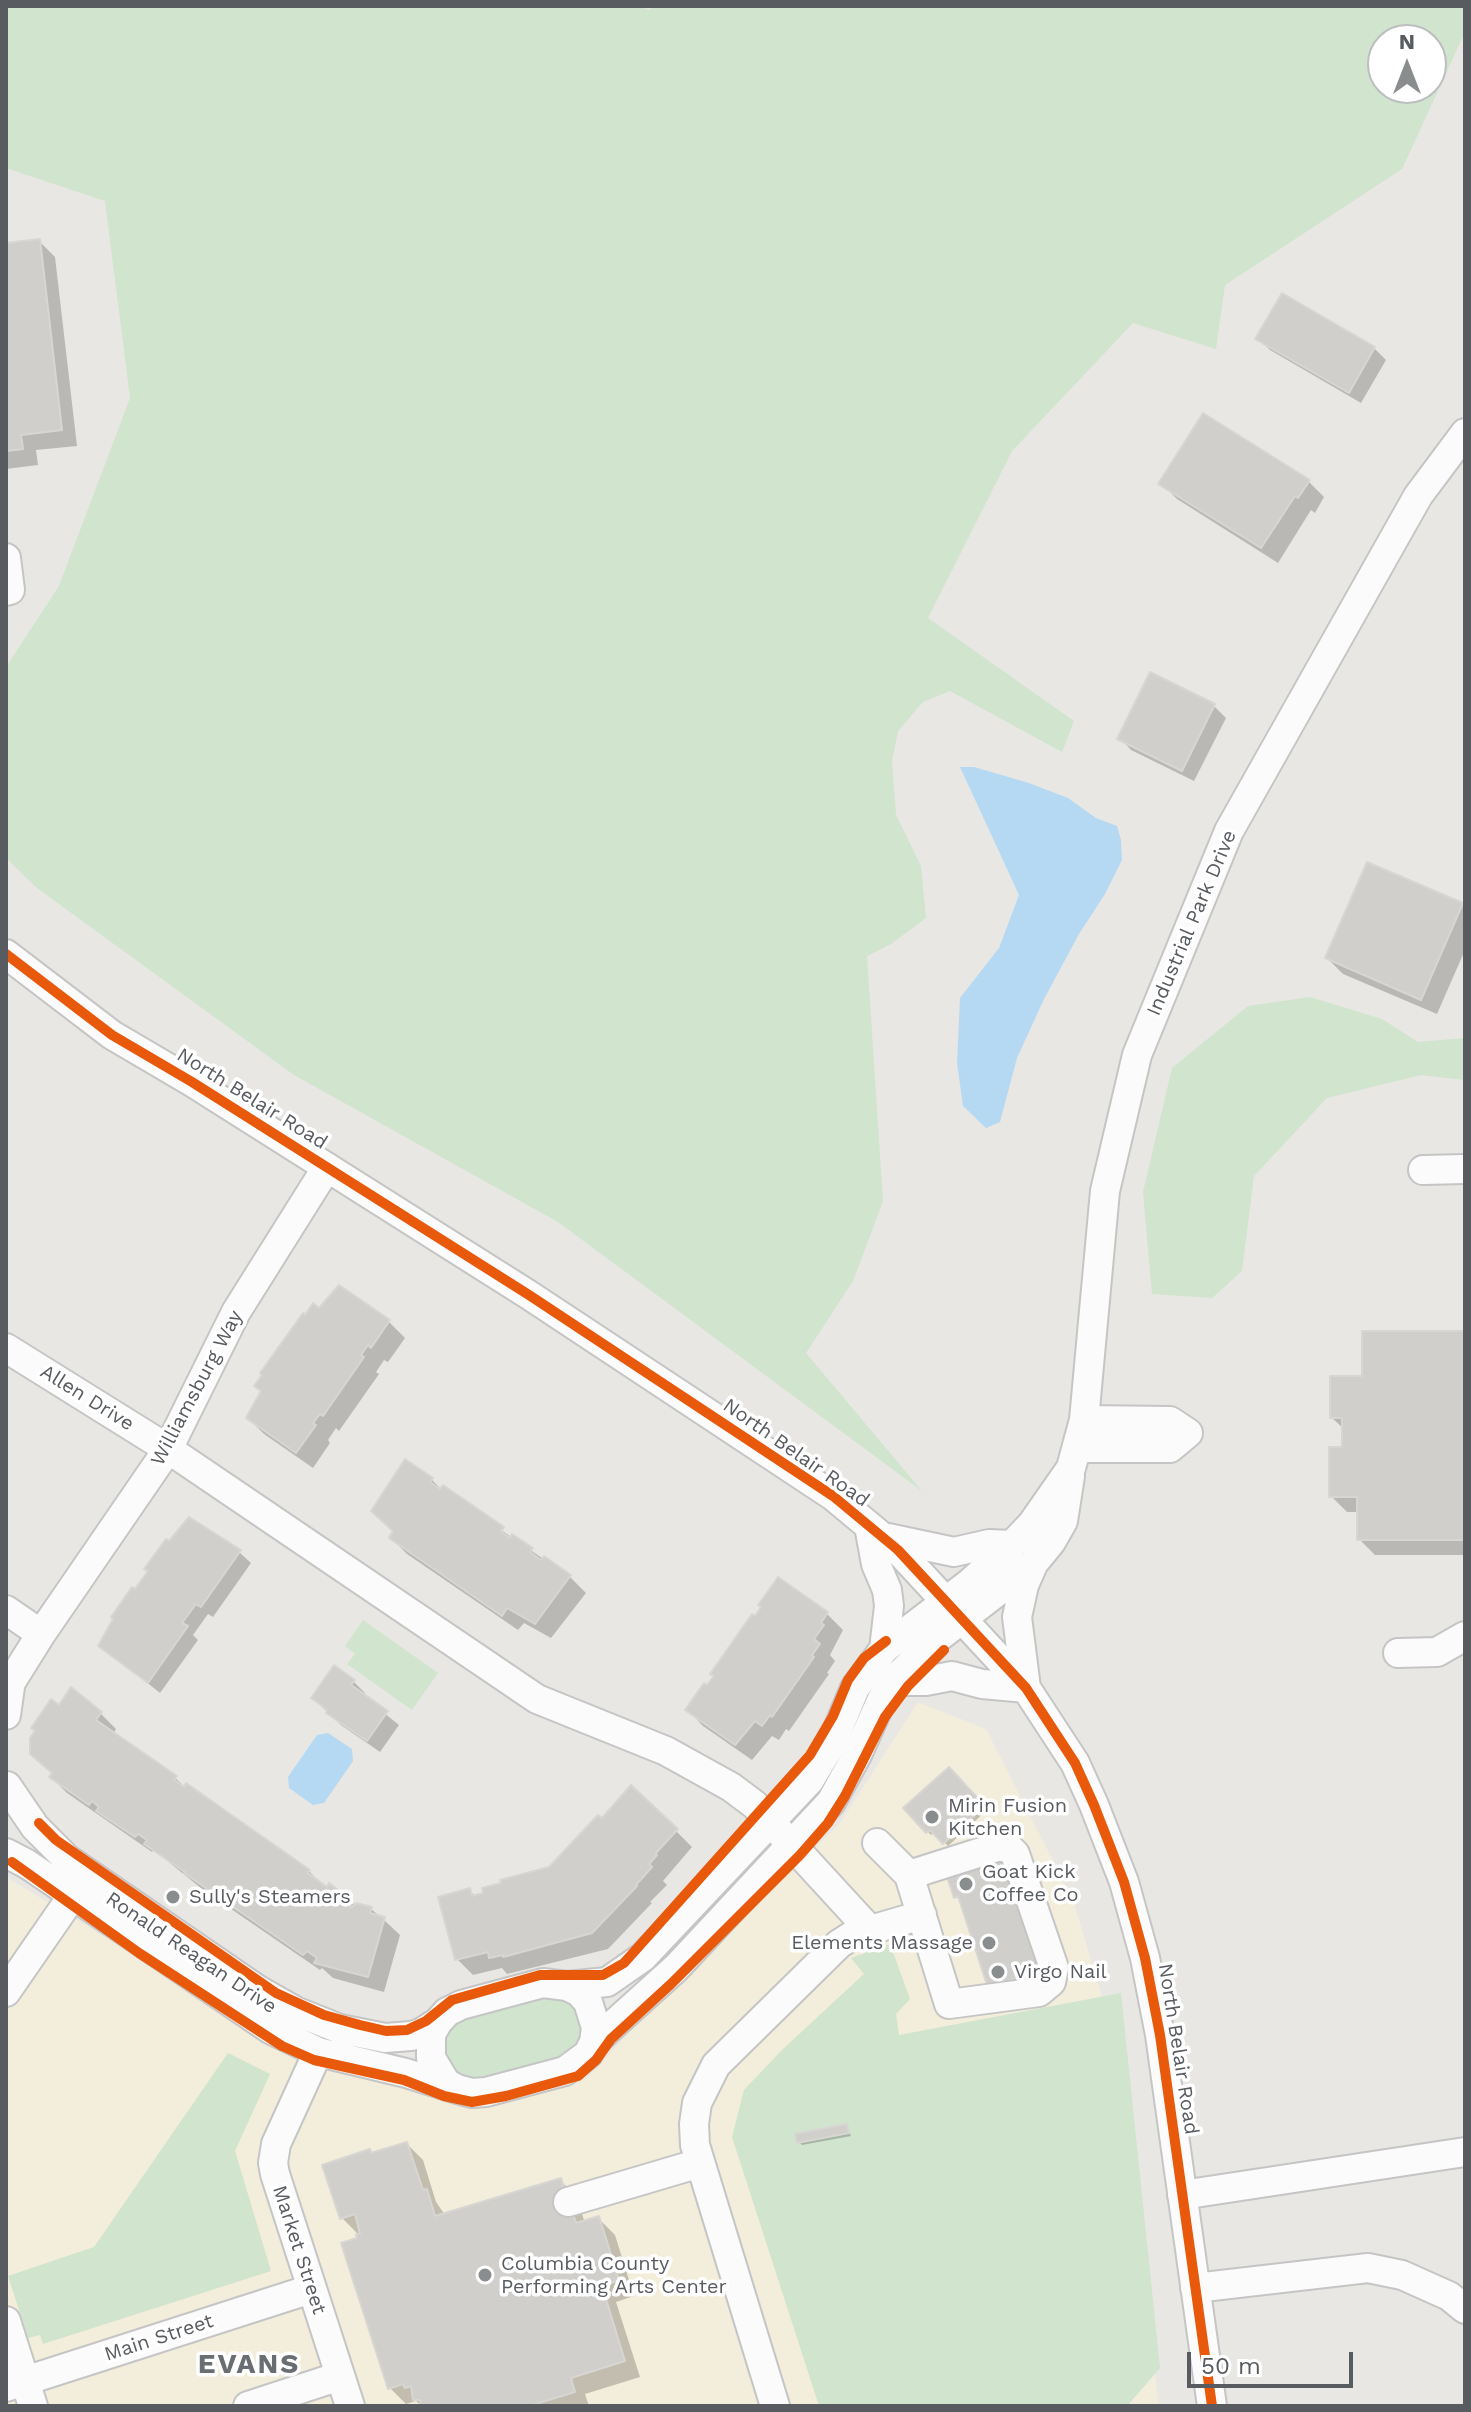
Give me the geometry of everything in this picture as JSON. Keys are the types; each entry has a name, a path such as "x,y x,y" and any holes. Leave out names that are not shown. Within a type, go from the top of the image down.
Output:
{"street":[{"name":"Industrial Park Drive","path":"955,1609 1033,1564 1063,1521 1084,1420 1105,1191 1137,1055 1229,831 1418,496 1465,433"},
{"path":"6,558 7,595"},
{"name":"North Belair Road","path":"6,954 112,1035 529,1295 833,1496 898,1550 1026,1688 1075,1763 1094,1805 1124,1882 1145,1958 1212,2406"},
{"name":"Williamsburg Way","path":"7,1697 41,1634 168,1449 236,1312 327,1167"},
{"path":"1423,1170 1465,1169"},
{"name":"Allen Drive","path":"6,1348 168,1449 537,1699 616,1729 700,1768 755,1805 869,1929"},
{"path":"1074,1458 1170,1448 1188,1433 1170,1421 1084,1420"},
{"name":"Industrial Park Drive","path":"955,1609 971,1582 1032,1524 1074,1458"},
{"path":"884,1649 888,1598 876,1564 876,1532 954,1552 989,1544 1012,1545"},
{"path":"893,1681 926,1681 952,1676 982,1684 1026,1688 1017,1617 1024,1585 1033,1564"},
{"name":"Ronald Reagan Drive","path":"7,1786 35,1827 67,1859 258,1990 295,2011 340,2029 398,2039 421,2033 461,2005 543,1983 567,1986 607,1982 632,1967 809,1781 833,1741 855,1688 884,1649 955,1609"},
{"name":"Ronald Reagan Drive","path":"6,1853 73,1895 252,2019 318,2052 472,2093 486,2092 565,2071 588,2054 594,2042 669,1975 831,1802 893,1681 935,1640 955,1609"},
{"path":"6,1610 41,1634"},
{"path":"1398,1653 1437,1652 1465,1636"},
{"name":"Ronald Reagan Drive","path":"6,1778 6,1794"},
{"path":"877,1843 909,1875 949,2004 1039,1992 1051,1982 1054,1968 1015,1854 1008,1847 997,1847 909,1875"},
{"path":"6,1992 73,1895"},
{"path":"775,2406 695,2145 697,2103 716,2065 839,1944 869,1929 922,1915"},
{"path":"567,1986 579,1992 588,2002 596,2028 594,2042"},
{"path":"438,2022 431,2034 431,2058 446,2083 457,2089"},
{"name":"Market Street","path":"318,2052 276,2144 273,2163 350,2406"},
{"path":"1182,2195 1465,2152"},
{"path":"568,2202 700,2163"},
{"path":"1195,2288 1368,2268 1402,2275 1449,2296 1465,2309"},
{"name":"Main Street","path":"21,2391 311,2289"},
{"path":"6,2321 21,2391"},
{"path":"248,2406 340,2376"}],"shaded area":[{"path":"918,1702 986,1729 1073,1900 1109,2020 1159,2406 6,2406 6,1877 300,2055 464,2108 586,2079 637,2024 840,1823"}],"green space":[{"path":"6,6 639,6 650,10 653,6 1465,6 1465,32 1447,71 1447,24 1367,24 1367,104 1432,104 1402,169 1225,285 1216,349 1133,323 1012,451 928,618 1074,721 1062,752 950,691 923,702 898,731 892,761 896,815 921,866 926,918 891,944 867,956 883,1201 853,1281 806,1353 922,1491 558,1222 294,1075 37,888 6,858 6,667 59,586 130,398 105,201 6,168"},
{"path":"1310,997 1382,1019 1418,1042 1465,1038 1465,1080 1421,1075 1327,1098 1254,1176 1242,1271 1212,1298 1152,1294 1143,1192 1172,1068 1248,1006"},
{"path":"363,1620 438,1673 412,1710 347,1664 355,1654 345,1646"},
{"path":"890,1944 910,1999 896,2014 899,2035 1121,1993 1160,2368 1127,2406 819,2406 732,2137 744,2090 864,1974 851,1958"},
{"path":"546,1996 570,2002 579,2011 584,2033 570,2059 470,2083 447,2068 442,2042 452,2025 462,2018"},
{"path":"228,2053 270,2074 235,2151 271,2271 43,2344 40,2335 28,2338 8,2276 94,2247"}],"water":[{"path":"960,767 974,767 1068,798 1096,818 1117,826 1121,840 1122,860 1044,999 1017,1058 1000,1122 986,1128 963,1106 957,1063 960,998 999,948 1019,895"},
{"path":"328,1733 352,1749 353,1761 324,1803 313,1805 289,1788 288,1777 317,1735"}],"building":[{"path":"40,239 62,430 21,435 23,449 6,451 6,243"},
{"path":"1282,293 1375,347 1349,393 1255,339"},
{"path":"1203,413 1310,480 1298,498 1295,496 1261,548 1158,484"},
{"path":"1150,672 1215,704 1182,771 1117,739"},
{"path":"1367,862 1463,903 1421,1000 1325,958"},
{"path":"339,1285 390,1320 371,1348 368,1345 361,1355 364,1357 323,1416 320,1414 313,1423 316,1425 296,1453 246,1418 261,1391 254,1386 303,1313 305,1315 313,1303 319,1308"},
{"path":"1362,1331 1465,1331 1465,1540 1357,1540 1357,1497 1329,1497 1329,1447 1342,1447 1342,1418 1330,1418 1330,1376 1362,1376"},
{"path":"405,1459 433,1478 430,1482 440,1489 443,1485 504,1527 501,1532 510,1538 512,1534 533,1548 530,1552 541,1560 544,1556 571,1575 535,1624 507,1608 502,1616 389,1538 393,1531 371,1511"},
{"path":"189,1517 241,1550 201,1607 196,1604 182,1623 188,1626 148,1683 98,1646 113,1619 111,1617 132,1587 135,1589 148,1571 144,1569 166,1539 169,1541"},
{"path":"778,1577 828,1612 821,1623 824,1625 814,1639 820,1644 772,1717 770,1715 762,1726 755,1721 735,1745 685,1710 704,1683 707,1685 714,1676 710,1674 752,1614 755,1616 761,1607 758,1605"},
{"path":"334,1665 355,1680 351,1685 388,1711 367,1741 326,1713 328,1710 311,1698"},
{"path":"71,1687 102,1712 96,1720 177,1776 174,1780 184,1787 186,1783 310,1870 308,1873 327,1887 329,1883 349,1898 346,1903 352,1907 356,1903 372,1907 370,1913 385,1917 368,1977 314,1963 317,1958 307,1951 303,1955 144,1844 147,1840 138,1834 135,1837 96,1811 99,1807 92,1801 89,1805 49,1777 52,1773 30,1754 30,1738 35,1731 31,1728 51,1699 59,1705"},
{"path":"949,1767 985,1806 943,1844 930,1830 926,1833 903,1808"},
{"path":"631,1785 678,1829 655,1854 649,1864 652,1867 637,1886 592,1933 503,1957 489,1958 488,1952 455,1960 438,1897 470,1888 472,1896 483,1893 482,1888 501,1883 500,1880 549,1867 598,1815 602,1818"},
{"path":"1007,1854 1045,1969 988,1988 958,1896 954,1898 946,1874"},
{"path":"847,2124 849,2133 797,2143 795,2134"},
{"name":"Columbia County Performing Arts Center","path":"407,2142 435,2216 561,2178 576,2223 599,2216 619,2280 602,2286 625,2361 571,2378 575,2392 529,2406 421,2406 420,2400 413,2400 411,2386 405,2388 403,2384 388,2389 341,2243 360,2234 355,2214 340,2219 322,2165 370,2149 371,2153"}],"cycle path":[{"path":"6,954 112,1035 192,1082 529,1295 833,1496 898,1550 1026,1688 1075,1763 1094,1805 1124,1882 1145,1958 1160,2035 1212,2406"},
{"path":"39,1823 56,1840 276,1993 324,2015 386,2031 407,2030 426,2021 452,2000 540,1975 603,1975 624,1963 810,1755 833,1716 848,1680 864,1658 886,1641"},
{"path":"12,1862 139,1953 282,2046 314,2060 404,2080 444,2096 472,2102 506,2096 578,2076 596,2060 611,2039 671,1984 800,1855 828,1823 845,1796 885,1717 908,1686 944,1650"}],"place":[{"name":"Mirin Fusion Kitchen","path":"932,1817"},
{"name":"Goat Kick Coffee Co","path":"966,1884"},
{"name":"Sully's Steamers","path":"173,1897"},
{"name":"Elements Massage","path":"989,1943"},
{"name":"Virgo Nail","path":"998,1972"},
{"name":"Columbia County Performing Arts Center","path":"485,2275"}],"district":[{"name":"EVANS","path":"249,2365"}]}
